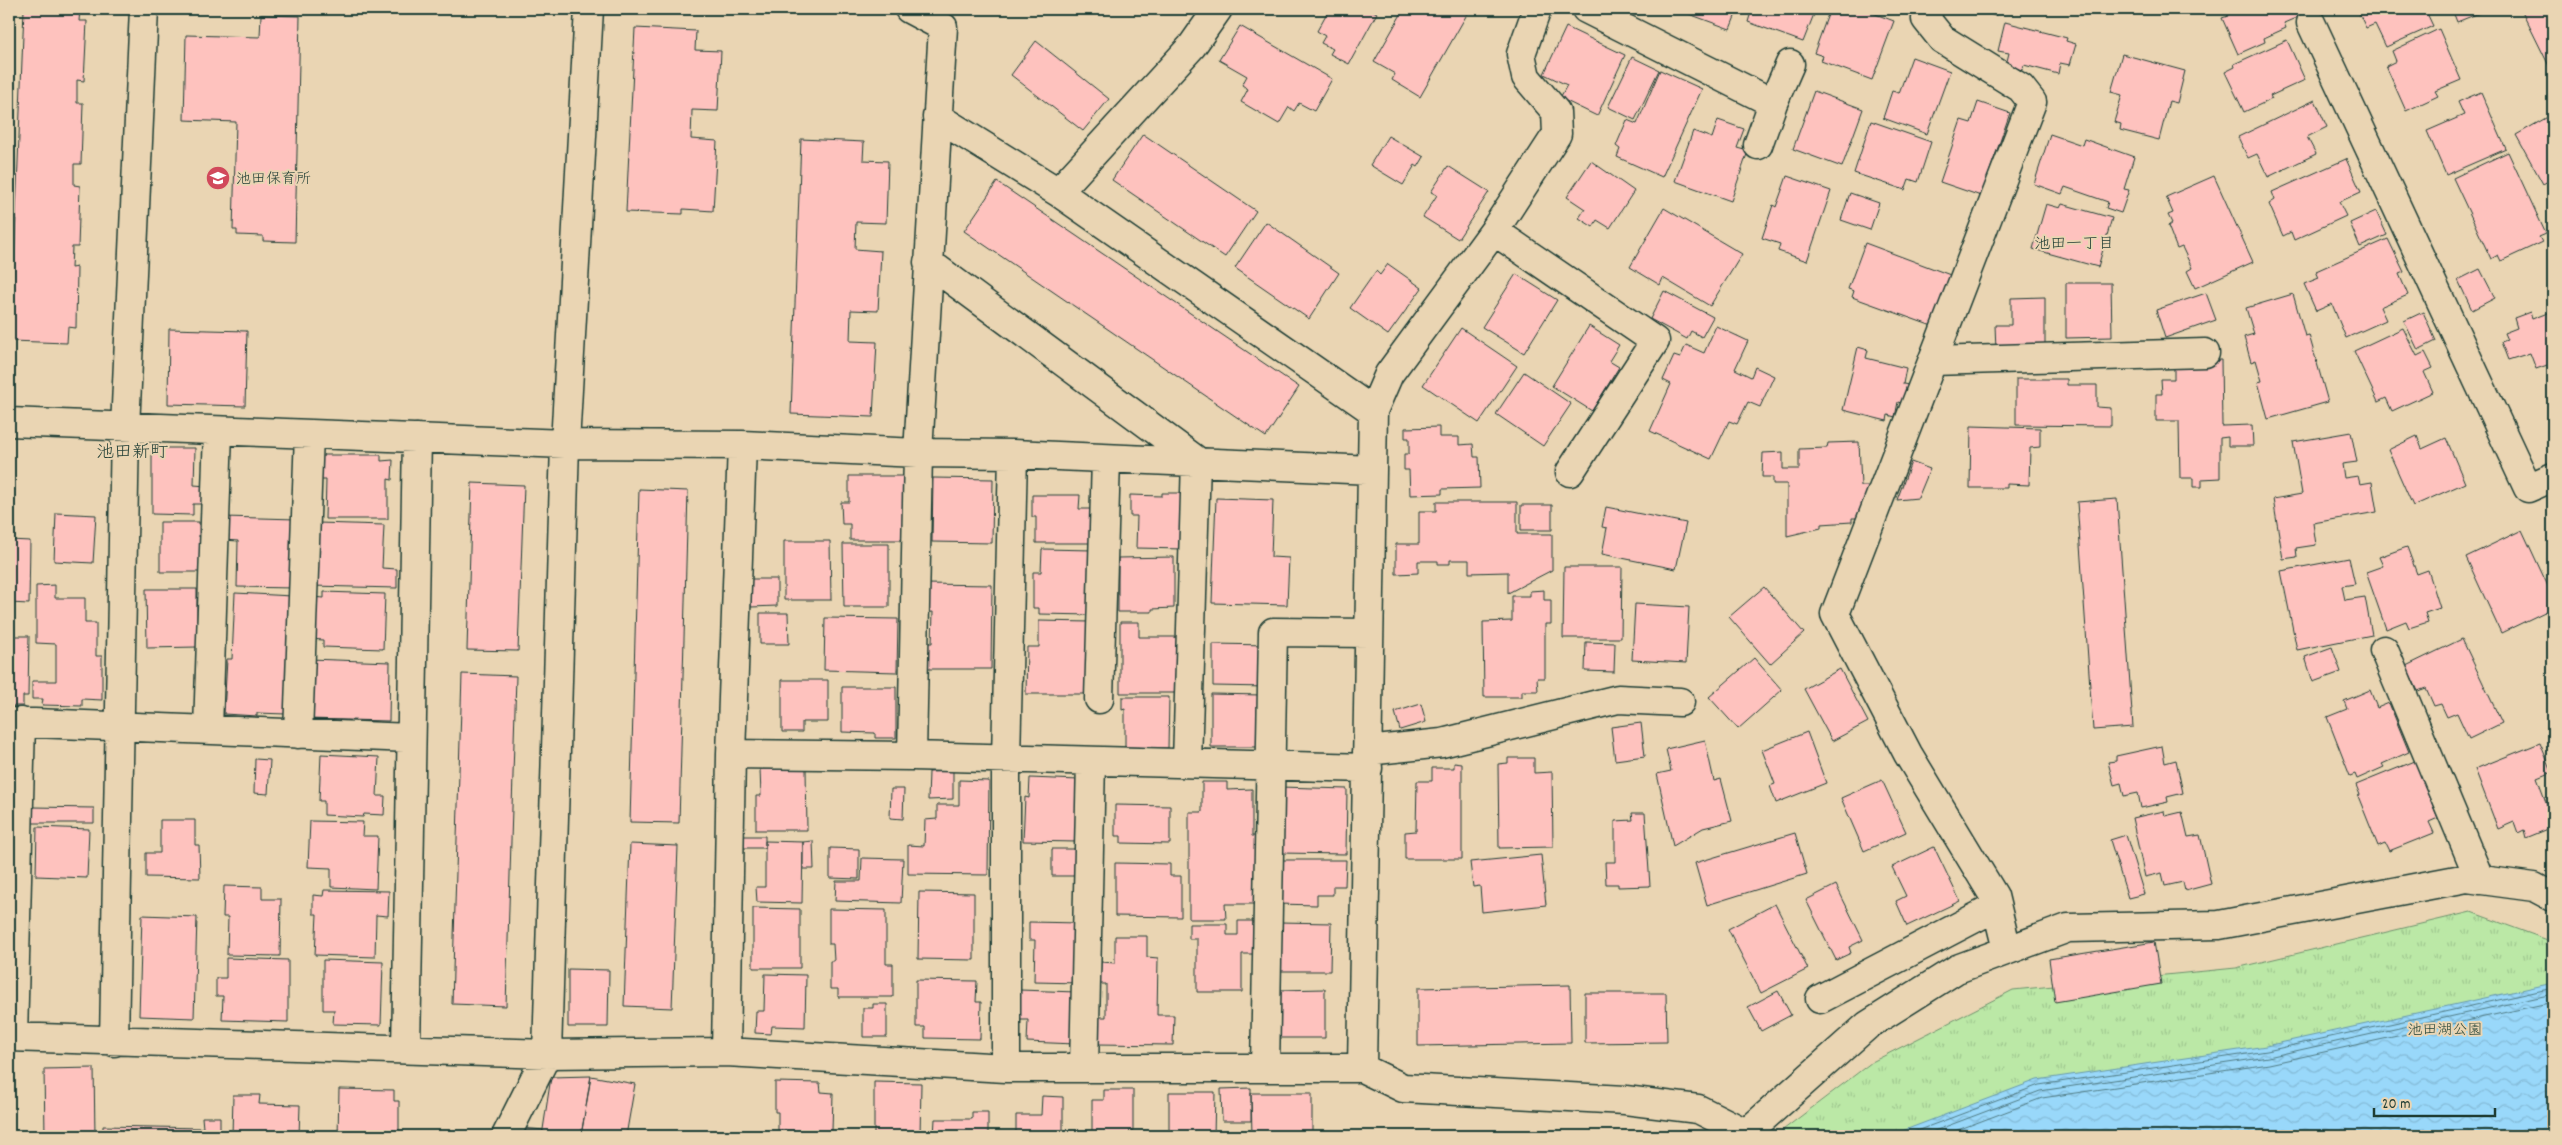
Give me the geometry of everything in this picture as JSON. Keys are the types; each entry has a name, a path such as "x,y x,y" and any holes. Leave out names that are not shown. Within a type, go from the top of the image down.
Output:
{"street":[{"path":"114,1042 124,428 144,9"},
{"path":"506,1136 547,1054 564,444 589,9"},
{"path":"909,9 943,27 918,453 912,756"},
{"path":"1058,192 1192,46 1218,9"},
{"path":"1362,1068 1373,411 1389,374 1494,231 1558,134 1556,112 1526,77 1521,54 1536,9"},
{"path":"1586,9 1773,103"},
{"path":"1929,9 1926,19 1942,39 2021,88 2032,102 1836,614 1908,754 1994,896 2007,950"},
{"path":"2310,23 2528,488 2553,477"},
{"path":"1758,145 1790,64"},
{"path":"937,117 1058,192 1373,411"},
{"path":"1494,231 1654,341 1570,472"},
{"path":"928,262 1196,460"},
{"path":"1933,362 2205,353"},
{"path":"9,422 564,444 742,445 918,453 1196,460 1372,470"},
{"path":"208,730 218,431"},
{"path":"298,734 309,434"},
{"path":"406,1049 416,438"},
{"path":"726,1052 731,754 742,445"},
{"path":"1006,1068 1006,759 1013,454"},
{"path":"1099,699 1106,459"},
{"path":"1187,763 1196,460"},
{"path":"1264,1068 1273,632 1369,633"},
{"path":"2384,650 2480,880"},
{"path":"731,754 912,756 1271,766 1367,759 1442,743 1618,699 1680,702"},
{"path":"411,738 15,722 11,1037 114,1042 547,1054 726,1052 1006,1068 1362,1068 1403,1088 1625,1100 1698,1109 1743,1134 1868,1025 1957,969 2068,928 2219,924 2467,878 2534,887 2553,897"},
{"path":"1084,1068 1091,761"},
{"path":"1820,999 1996,907"}],"green space":[{"name":"池田湖公園","path":"2471,912 2553,942 2553,1136 1775,1136 1872,1062 2013,990 2236,968"}],"water":[{"path":"2553,983 2553,1136 1889,1136 2037,1080 2266,1046"}],"building":[{"path":"24,9 80,9 79,21 87,21 84,81 77,80 77,103 83,103 81,164 74,164 74,185 80,186 78,247 72,247 71,268 77,267 76,328 68,327 67,343 11,341"},
{"path":"1329,9 1369,9 1377,13 1349,64 1330,54 1333,49 1321,43 1325,36 1317,31"},
{"path":"1404,9 1470,9 1420,97 1392,80 1395,74 1374,62"},
{"path":"1684,9 1738,9 1730,29 1689,14 1690,11"},
{"path":"1752,9 1816,9 1803,42 1748,22"},
{"path":"1830,9 1862,9 1894,21 1872,80 1821,61 1823,56 1814,53"},
{"path":"1985,9 1997,9 1995,16 1984,12"},
{"path":"2225,9 2295,9 2298,17 2284,23 2286,28 2264,38 2265,42 2238,54 2222,18 2228,16"},
{"path":"2357,9 2425,9 2433,26 2386,47 2375,24 2366,28"},
{"path":"2452,9 2489,9 2457,22"},
{"path":"2521,9 2553,9 2553,74"},
{"path":"261,15 300,16 295,242 263,241 263,236 237,235 237,230 233,230 236,122 184,120 186,35 260,37"},
{"path":"2005,22 2067,38 2066,41 2076,44 2070,65 2060,63 2058,74 2024,65 2022,70 2006,65 2009,53 1998,51"},
{"path":"1240,26 1332,79 1314,111 1299,103 1294,111 1289,107 1279,124 1241,102 1248,89 1242,85 1247,76 1219,60"},
{"path":"1566,27 1625,55 1597,116 1560,98 1567,85 1544,74"},
{"path":"635,28 696,31 695,50 721,51 718,111 692,110 691,139 717,141 713,211 683,209 683,214 626,212"},
{"path":"2439,29 2461,80 2435,91 2438,96 2406,111 2386,66 2396,61 2392,51"},
{"path":"2287,40 2305,80 2270,96 2272,99 2244,112 2225,72 2235,67 2234,64"},
{"path":"1036,41 1109,99 1083,131 1011,75"},
{"path":"2122,54 2185,71 2177,103 2169,101 2159,140 2120,130 2121,124 2114,122 2122,95 2111,92"},
{"path":"1632,57 1659,70 1635,120 1608,107"},
{"path":"1912,57 1950,71 1927,134 1883,118 1892,91 1899,93"},
{"path":"1660,70 1702,89 1662,177 1617,157 1620,149 1616,146 1627,120 1637,124"},
{"path":"1814,91 1863,109 1842,167 1793,149"},
{"path":"2481,92 2506,149 2446,175 2427,131 2464,115 2458,102"},
{"path":"2315,100 2327,127 2307,137 2316,154 2268,177 2257,154 2248,158 2238,137"},
{"path":"1978,102 2010,113 1981,196 1940,182 1961,120 1971,123"},
{"path":"2553,114 2553,178 2543,184 2516,135"},
{"path":"1718,120 1744,129 1737,148 1748,151 1731,201 1675,181 1693,131 1712,138"},
{"path":"1871,121 1931,142 1918,182 1909,179 1905,190 1854,173"},
{"path":"1143,134 1256,211 1225,257 1112,180"},
{"path":"2050,134 2082,145 2084,139 2134,157 2124,189 2129,190 2121,213 2106,208 2108,202 2065,187 2062,194 2034,184"},
{"path":"1388,136 1424,157 1418,167 1415,165 1403,185 1370,165"},
{"path":"801,139 864,142 863,160 888,161 886,223 856,222 855,249 881,251 878,311 851,310 850,341 877,342 873,417 791,414"},
{"path":"2508,152 2546,234 2539,237 2542,242 2501,261 2498,255 2491,259 2453,178"},
{"path":"2346,159 2361,192 2339,202 2346,216 2294,240 2291,232 2283,236 2269,204 2275,200 2272,192"},
{"path":"1591,161 1634,191 1610,228 1597,220 1593,227 1579,218 1585,209 1567,197"},
{"path":"1448,166 1489,192 1458,239 1423,217 1437,195 1431,192"},
{"path":"1787,176 1831,191 1807,261 1778,251 1780,244 1762,238 1773,205 1776,207"},
{"path":"2214,176 2253,262 2195,288 2187,271 2192,268 2182,247 2177,249 2168,226 2172,223 2168,215 2173,213 2166,197"},
{"path":"997,182 1299,387 1266,437 964,231"},
{"path":"1850,193 1879,203 1870,230 1841,220"},
{"path":"2046,204 2060,208 2062,204 2112,218 2098,267 2033,249"},
{"path":"1664,208 1742,254 1710,306 1663,278 1660,285 1630,267"},
{"path":"2376,211 2387,235 2360,247 2350,223"},
{"path":"1266,222 1339,273 1309,319 1235,268"},
{"path":"2388,239 2404,272 2399,274 2408,295 2380,307 2386,320 2346,338 2332,304 2316,311 2304,284 2319,278 2316,271"},
{"path":"1865,243 1953,276 1935,327 1852,297 1854,291 1848,289"},
{"path":"1388,264 1422,288 1388,335 1350,308 1376,271 1380,275"},
{"path":"2480,269 2495,298 2472,310 2458,280"},
{"path":"1516,274 1557,300 1524,353 1482,327"},
{"path":"2066,283 2111,283 2112,337 2066,338"},
{"path":"1664,291 1713,317 1702,337 1691,331 1687,339 1650,319"},
{"path":"2206,293 2216,320 2165,338 2156,310"},
{"path":"2293,294 2305,336 2309,335 2328,402 2268,419 2258,382 2262,381 2256,360 2251,362 2244,337 2254,334 2246,308"},
{"path":"2045,297 2045,349 1996,350 1995,325 2011,325 2011,298"},
{"path":"2553,311 2553,363 2536,369 2530,353 2508,360 2501,342 2507,340 2504,333 2517,328 2514,318 2530,312 2532,319"},
{"path":"2423,312 2436,341 2418,350 2404,321"},
{"path":"1589,326 1619,345 1609,361 1619,367 1592,411 1552,386"},
{"path":"1716,326 1748,341 1735,369 1751,377 1755,367 1774,376 1760,407 1748,402 1737,424 1729,421 1711,459 1650,431 1671,384 1663,380 1674,356 1680,358 1686,345 1704,353"},
{"path":"1461,328 1517,366 1479,423 1423,385"},
{"path":"2403,328 2417,356 2425,352 2433,368 2424,372 2433,392 2392,411 2386,398 2378,402 2354,351"},
{"path":"169,329 247,331 245,406 168,404"},
{"path":"1858,347 1868,350 1866,358 1906,368 1903,384 1909,385 1904,404 1898,402 1895,417 1888,415 1887,421 1843,410"},
{"path":"2221,360 2222,426 2252,425 2253,446 2228,446 2228,437 2220,438 2220,478 2202,479 2202,487 2193,487 2193,478 2180,478 2179,421 2156,421 2156,394 2162,394 2161,379 2174,379 2174,361"},
{"path":"1524,372 1571,404 1543,446 1496,414"},
{"path":"2016,379 2067,379 2067,385 2097,385 2097,407 2111,408 2111,426 2016,425"},
{"path":"1971,426 2040,428 2040,447 2030,448 2029,485 2007,484 2007,488 1970,488"},
{"path":"1439,427 1439,437 1459,437 1459,445 1473,444 1474,457 1479,457 1480,488 1442,489 1442,494 1410,495 1409,470 1404,470 1404,454 1409,454 1409,438 1405,438 1405,428"},
{"path":"2351,432 2357,462 2342,464 2344,478 2358,476 2360,484 2372,482 2377,512 2313,523 2316,545 2296,548 2297,557 2283,559 2273,499 2302,494 2293,442"},
{"path":"2417,436 2422,449 2446,438 2465,483 2413,506 2388,450"},
{"path":"1859,442 1861,486 1872,486 1861,518 1852,518 1852,522 1821,524 1821,528 1787,536 1787,484 1773,484 1773,477 1762,477 1763,453 1783,452 1783,469 1799,469 1799,449 1827,448 1828,443"},
{"path":"152,448 195,448 194,485 206,486 206,504 193,504 193,515 152,514"},
{"path":"316,455 381,455 381,461 393,460 392,480 388,479 388,519 325,519 326,480 316,480"},
{"path":"1911,462 1930,469 1918,498 1897,500"},
{"path":"849,476 907,476 905,540 850,540 850,524 842,524 841,502 849,502"},
{"path":"933,478 993,479 992,543 932,542"},
{"path":"472,483 524,485 518,651 467,650"},
{"path":"639,489 688,491 679,823 630,822"},
{"path":"1162,493 1185,493 1184,549 1136,548 1137,516 1130,516 1130,495 1162,496"},
{"path":"1032,495 1080,495 1079,509 1090,509 1090,543 1036,543 1036,517 1032,517"},
{"path":"1216,498 1273,500 1271,557 1289,558 1287,605 1212,603"},
{"path":"2117,499 2133,727 2093,730 2077,502"},
{"path":"1436,502 1517,502 1517,534 1552,534 1552,570 1508,593 1508,572 1469,573 1469,560 1450,560 1450,564 1438,564 1438,561 1418,561 1418,573 1396,574 1396,544 1419,544 1419,511 1436,511"},
{"path":"1521,505 1552,505 1552,530 1521,530"},
{"path":"1606,507 1686,523 1676,569 1602,554 1607,528 1602,527"},
{"path":"56,513 96,515 93,563 54,561"},
{"path":"224,517 296,519 294,588 237,587 238,541 223,540"},
{"path":"160,522 199,522 199,537 206,537 206,572 160,572"},
{"path":"318,523 384,525 382,568 397,569 397,588 311,586"},
{"path":"2522,530 2553,597 2553,608 2501,633 2466,557"},
{"path":"9,540 30,541 29,604 9,603"},
{"path":"784,541 830,541 831,600 784,600"},
{"path":"843,544 889,544 889,607 844,607"},
{"path":"2407,547 2417,574 2428,570 2440,608 2425,613 2428,622 2409,628 2406,621 2386,629 2366,572 2383,566 2379,557"},
{"path":"1042,549 1093,550 1093,615 1039,614 1039,608 1033,608 1033,572 1041,572"},
{"path":"1174,557 1174,608 1152,609 1152,612 1118,612 1118,558"},
{"path":"2349,558 2355,584 2342,586 2345,600 2365,597 2372,635 2297,650 2281,571"},
{"path":"1564,567 1622,567 1621,638 1563,638"},
{"path":"750,579 777,579 777,606 751,607"},
{"path":"925,584 992,585 991,669 923,669 923,643 932,643 933,612 924,613"},
{"path":"55,585 55,598 85,598 85,623 96,623 96,656 102,656 102,700 82,699 82,706 42,705 43,699 32,699 32,681 56,681 56,644 36,643 36,586"},
{"path":"1764,587 1804,633 1770,664 1729,617"},
{"path":"146,589 197,589 197,647 147,648"},
{"path":"1544,590 1544,600 1551,600 1551,624 1545,624 1545,678 1537,678 1538,691 1522,691 1522,697 1484,697 1483,622 1512,621 1512,596 1530,596 1530,591"},
{"path":"324,592 385,594 383,649 323,647 323,640 310,639 311,597 324,598"},
{"path":"235,593 292,596 286,714 257,713 257,716 224,714 227,659 232,659"},
{"path":"1635,604 1689,607 1686,663 1632,660"},
{"path":"760,613 788,613 789,644 760,644"},
{"path":"825,618 898,619 897,672 824,670"},
{"path":"1039,621 1090,622 1089,694 1026,694 1027,647 1039,647"},
{"path":"1120,622 1139,622 1139,637 1178,637 1177,693 1120,693"},
{"path":"9,636 29,636 28,696 23,696 23,706 9,706"},
{"path":"2462,639 2502,723 2469,739 2457,713 2447,717 2441,704 2434,706 2426,688 2418,691 2406,666"},
{"path":"1586,642 1615,643 1614,672 1585,671"},
{"path":"1213,644 1269,645 1268,687 1213,686"},
{"path":"2332,647 2341,672 2313,682 2305,657"},
{"path":"1754,658 1782,690 1738,729 1709,697"},
{"path":"309,659 390,662 389,721 306,719 306,698 313,698 314,675 309,675"},
{"path":"1840,669 1868,722 1832,741 1804,689"},
{"path":"462,674 516,676 506,1006 452,1004"},
{"path":"782,680 828,680 828,722 802,722 802,732 782,732"},
{"path":"842,687 896,687 896,738 875,738 875,733 842,732"},
{"path":"2370,690 2377,708 2389,703 2409,752 2382,764 2384,767 2357,779 2355,774 2350,776 2327,717 2347,709 2344,701"},
{"path":"1211,694 1262,695 1262,747 1211,747"},
{"path":"1122,697 1169,697 1168,748 1125,747 1125,709 1122,710"},
{"path":"1421,704 1426,722 1400,730 1395,712"},
{"path":"1641,723 1645,756 1615,760 1611,727"},
{"path":"1807,732 1826,783 1776,803 1770,786 1775,784 1762,750"},
{"path":"1705,740 1714,781 1721,779 1732,821 1703,828 1673,846 1657,774 1671,771 1666,749"},
{"path":"2540,743 2552,772 2537,778 2553,821 2553,827 2526,838 2524,830 2518,833 2514,822 2498,829 2475,769"},
{"path":"2162,746 2165,763 2176,760 2183,793 2167,797 2168,802 2141,808 2138,793 2124,796 2121,783 2114,785 2108,762 2116,761 2116,756"},
{"path":"321,754 379,757 377,796 385,796 384,815 364,814 363,817 324,815 324,801 319,801"},
{"path":"1508,758 1534,758 1534,773 1552,772 1553,847 1499,848 1498,764 1508,763"},
{"path":"255,759 270,760 268,794 254,793"},
{"path":"2415,761 2438,818 2429,822 2434,833 2389,851 2385,843 2378,846 2358,796 2360,795 2356,785"},
{"path":"1454,763 1462,764 1462,859 1405,859 1405,832 1416,831 1417,781 1432,781 1432,768 1454,768"},
{"path":"760,769 806,769 807,830 756,830 756,796 761,796"},
{"path":"953,771 953,799 928,800 929,772"},
{"path":"1030,778 1079,780 1078,842 1023,841 1025,797 1029,798"},
{"path":"959,780 989,781 988,875 908,874 908,845 924,846 925,820 937,819 937,805 959,805"},
{"path":"1882,780 1906,832 1864,851 1841,798"},
{"path":"1202,782 1227,782 1227,790 1252,789 1252,836 1258,836 1258,904 1225,904 1226,919 1189,919 1189,812 1202,812"},
{"path":"1280,787 1347,789 1346,854 1279,853"},
{"path":"891,789 904,789 903,819 890,818"},
{"path":"1115,805 1170,806 1170,844 1121,843 1121,836 1115,836"},
{"path":"32,807 94,808 94,823 31,823"},
{"path":"2164,811 2165,816 2182,812 2188,837 2200,835 2211,884 2185,891 2183,882 2165,886 2162,873 2145,877 2132,818"},
{"path":"1632,813 1645,813 1650,886 1618,887 1618,884 1606,884 1605,862 1615,862 1615,821 1633,820"},
{"path":"160,820 195,820 195,845 199,845 200,878 146,877 146,853 160,853"},
{"path":"310,821 363,822 362,836 378,836 376,889 331,887 331,868 308,867"},
{"path":"37,827 89,829 87,878 36,876"},
{"path":"1795,833 1807,874 1707,905 1695,863"},
{"path":"2126,835 2144,894 2128,898 2110,840"},
{"path":"741,836 765,836 765,848 741,848"},
{"path":"765,841 803,842 802,903 757,902 756,887 765,887"},
{"path":"813,841 814,869 803,869 803,842"},
{"path":"630,844 678,846 672,1008 624,1006"},
{"path":"1934,847 1960,901 1907,926 1896,901 1906,896 1892,867"},
{"path":"830,848 859,849 859,879 830,878"},
{"path":"1052,849 1083,849 1083,876 1052,876"},
{"path":"1541,855 1546,905 1482,912 1480,886 1473,887 1470,862"},
{"path":"862,858 903,859 901,903 835,901 836,881 861,881"},
{"path":"1278,860 1346,860 1345,886 1333,886 1333,895 1317,895 1317,905 1278,904"},
{"path":"1115,863 1170,864 1170,876 1181,876 1181,917 1115,916"},
{"path":"1836,885 1863,940 1849,947 1851,953 1836,960 1806,900"},
{"path":"224,886 262,887 262,899 281,899 280,956 227,955 228,917 223,917"},
{"path":"324,890 389,891 388,916 376,915 375,957 315,955 317,914 313,914 313,895 323,896"},
{"path":"919,892 974,893 974,960 918,959"},
{"path":"1775,904 1808,969 1761,993 1728,929"},
{"path":"753,908 800,909 800,968 753,968"},
{"path":"829,909 886,910 886,964 893,964 893,997 838,997 838,989 830,989 830,961 834,961 833,944 829,944"},
{"path":"142,915 197,917 194,1018 139,1016"},
{"path":"1238,921 1256,921 1256,954 1242,954 1242,992 1197,992 1197,939 1189,939 1189,924 1227,924 1227,935 1238,935"},
{"path":"1029,922 1080,923 1080,983 1034,982 1035,940 1029,940"},
{"path":"1279,922 1331,923 1330,971 1279,971"},
{"path":"1115,936 1147,936 1147,957 1158,958 1157,1015 1174,1015 1173,1045 1097,1044 1094,1017 1106,1017 1106,984 1100,984 1101,962 1115,963"},
{"path":"2154,942 2161,984 2055,1002 2049,959"},
{"path":"226,958 288,960 288,1022 222,1020 223,996 216,996 216,978 226,978"},
{"path":"323,960 383,962 381,1025 333,1024 334,1010 323,1010"},
{"path":"568,969 609,970 608,1027 568,1027"},
{"path":"765,974 806,975 805,1027 772,1026 771,1034 755,1033 756,1011 764,1011"},
{"path":"916,980 977,981 976,1002 981,1002 980,1039 925,1038 925,1027 916,1027"},
{"path":"1570,985 1571,1043 1418,1046 1418,988"},
{"path":"1325,989 1325,1038 1278,1038 1277,990"},
{"path":"1020,990 1076,992 1075,1044 1027,1042 1028,1020 1019,1020"},
{"path":"1778,991 1791,1015 1761,1031 1748,1007"},
{"path":"1585,993 1666,993 1667,1042 1585,1043"},
{"path":"873,1004 887,1004 887,1037 863,1037 863,1008 873,1008"},
{"path":"94,1068 95,1136 45,1136 44,1069"},
{"path":"591,1076 635,1084 626,1136 581,1136"},
{"path":"591,1076 581,1136 542,1136 551,1077"},
{"path":"775,1082 820,1083 821,1092 833,1093 832,1131 778,1131 778,1112 775,1112"},
{"path":"874,1082 921,1083 920,1136 874,1136"},
{"path":"1251,1088 1251,1121 1222,1121 1221,1089"},
{"path":"339,1089 394,1090 394,1101 399,1101 399,1136 338,1136"},
{"path":"1104,1090 1133,1090 1133,1136 1092,1136 1092,1100 1104,1100"},
{"path":"1169,1092 1215,1092 1214,1136 1169,1136"},
{"path":"1251,1093 1312,1093 1312,1133 1294,1133 1294,1136 1252,1136"},
{"path":"233,1095 260,1095 259,1104 300,1105 299,1136 232,1136"},
{"path":"1042,1096 1063,1097 1063,1136 1016,1136 1016,1115 1041,1115"},
{"path":"972,1112 988,1112 988,1136 934,1136 935,1119 972,1119"},
{"path":"202,1117 220,1117 220,1136 103,1136 103,1126 203,1128"},
{"path":"523,1128 543,1130 542,1136 520,1136"}],"place":[{"name":"池田保育所","path":"218,178"}],"district":[{"name":"池田一丁目","path":"2074,242"},
{"name":"池田新町","path":"132,451"}]}
